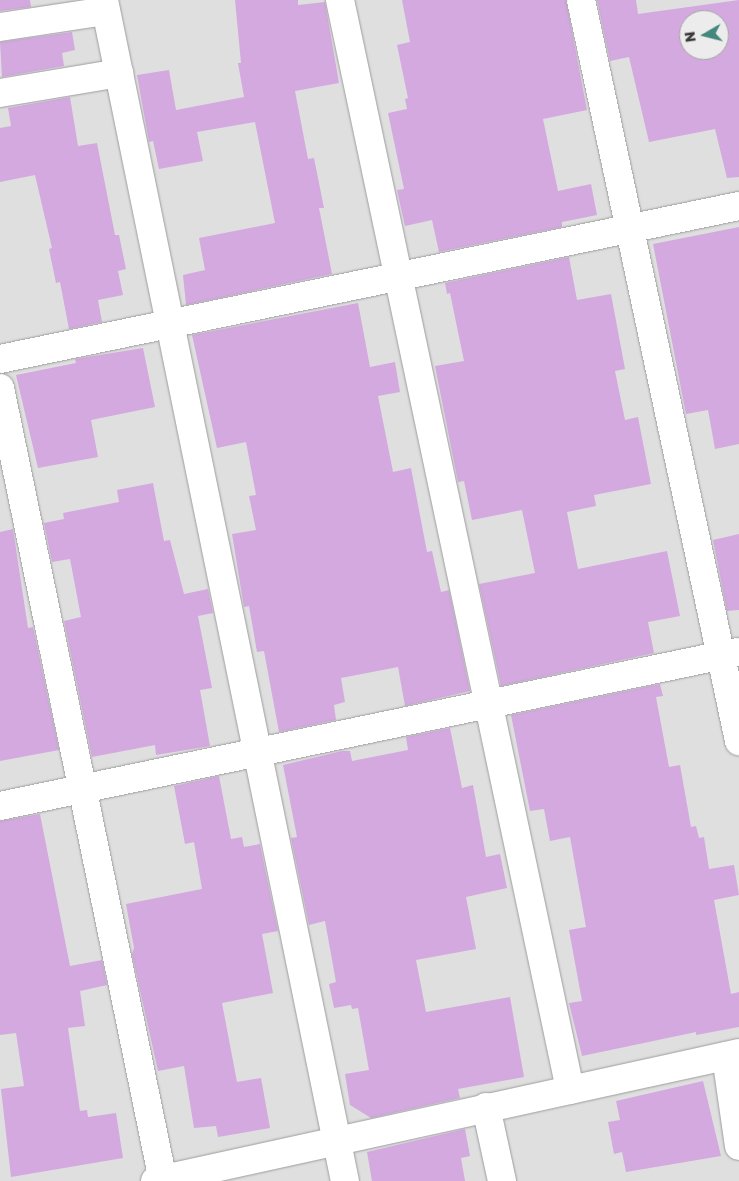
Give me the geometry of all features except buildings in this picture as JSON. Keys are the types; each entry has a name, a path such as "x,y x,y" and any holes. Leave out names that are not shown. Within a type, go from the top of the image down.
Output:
{"street":[{"path":"340,0 570,1090"},
{"path":"581,0 630,228 730,654 739,742"},
{"path":"0,26 105,5 339,1140 345,1181"},
{"path":"0,93 119,73"},
{"path":"0,359 739,206"},
{"path":"0,388 160,1180 486,1107 733,1055 739,1146"},
{"path":"0,806 730,654"},
{"path":"486,1107 502,1181"}]}
